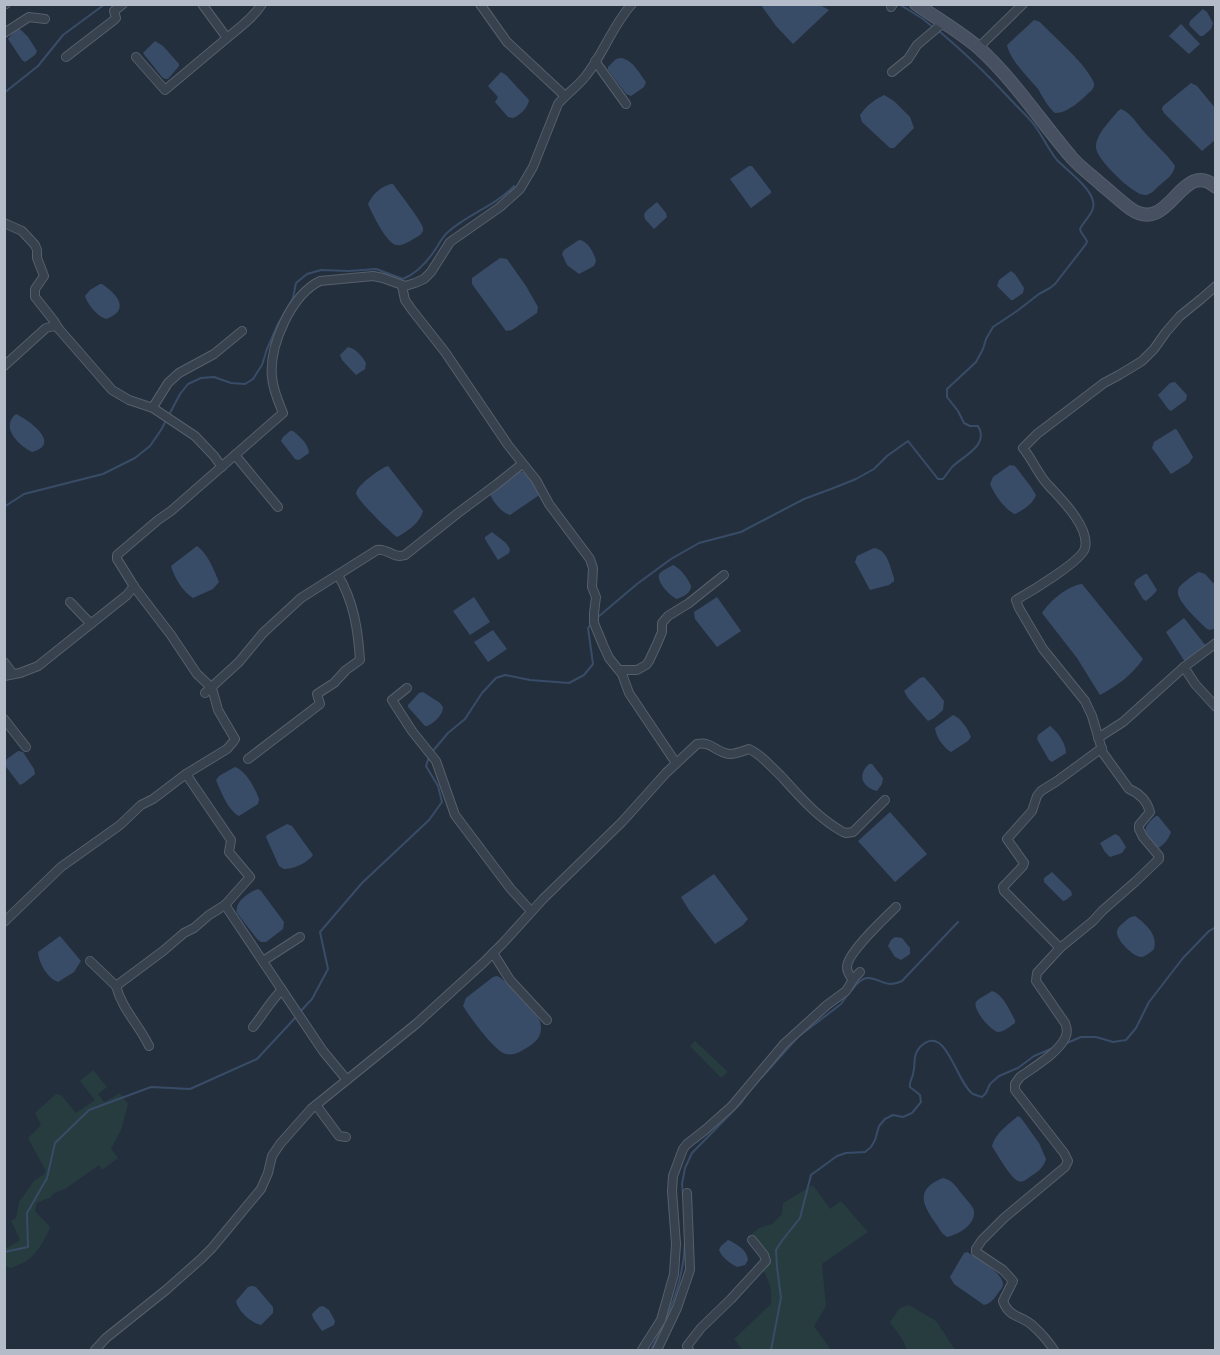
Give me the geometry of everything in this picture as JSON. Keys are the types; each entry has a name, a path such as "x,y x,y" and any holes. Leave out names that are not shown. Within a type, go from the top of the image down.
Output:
{"main road":[{"path":"916,4 939,27 979,47 1026,100 1074,160 1132,210 1149,215 1154,214 1185,187 1197,180 1206,180 1215,187"}],"street":[{"path":"66,57 114,21 116,18 114,11 123,4"},
{"path":"202,4 227,38"},
{"path":"136,57 165,90 241,27 262,4"},
{"path":"480,4 507,42 565,96"},
{"path":"4,922 61,867 120,825 141,805 227,749 235,739 218,710 214,691 208,690 134,586 117,559 117,555 283,413 275,393 272,358 292,308 314,284 320,281 363,276 380,277 402,286 409,286 427,276 450,242 500,207 520,189 533,167 558,104 585,78 617,24 632,4"},
{"path":"979,47 1023,4"},
{"path":"4,33 29,17 45,19"},
{"path":"892,72 908,59 917,45 939,27"},
{"path":"595,61 626,104"},
{"path":"4,223 22,231 36,245 37,258 44,276 35,290 35,297 58,328 112,390 129,400 153,407 195,436 222,467"},
{"path":"1054,1350 1032,1325 1009,1311 1003,1301 1013,1281 1009,1275 976,1252 976,1249 1004,1218 1065,1167 1068,1161 1065,1153 1015,1090 1016,1081 1051,1055 1066,1037 1065,1023 1036,979 1037,974 1060,948 1160,859 1139,829 1139,825 1150,812 1148,806 1129,789 1103,753 1085,701 1043,648 1016,600 1063,570 1083,553 1086,547 1082,528 1077,520 1060,496 1043,480 1023,448 1037,434 1104,382 1142,361 1180,316 1215,285"},
{"path":"402,286 405,300 445,352 522,464 536,480 549,504 590,559 593,568 592,586 596,597 594,623 609,658 619,670 629,693 676,763"},
{"path":"4,366 46,328 54,326 58,328"},
{"path":"153,407 168,383 178,373 214,354 242,331"},
{"path":"235,455 278,507"},
{"path":"208,690 239,662 263,633 294,604 380,549 392,555 405,555 522,464"},
{"path":"248,759 320,704 317,694 334,683 360,660 357,629 350,599 338,575"},
{"path":"619,670 637,670 646,665 650,661 662,632 662,623 668,616 689,603 724,575"},
{"path":"4,662 9,675 38,666 127,595 134,586"},
{"path":"70,602 91,624"},
{"path":"1098,738 1123,722 1184,667 1215,643"},
{"path":"1184,667 1215,707"},
{"path":"407,688 392,700 412,731 436,761 455,815 510,888 531,911"},
{"path":"4,718 26,747"},
{"path":"95,1350 106,1338 201,1259 261,1188 272,1156 316,1105 416,1024 493,953 531,911 635,809 676,763 700,743 707,743 729,754 752,750 818,816 846,833 853,832 885,800"},
{"path":"1060,948 1004,891 1003,887 1023,866 1007,839 1032,812 1041,791 1102,748"},
{"path":"116,986 184,933 225,905 250,877 229,852 231,840 186,774"},
{"path":"225,905 323,1051 347,1080"},
{"path":"853,980 848,973 848,961 862,942 896,907"},
{"path":"263,961 300,937"},
{"path":"493,953 510,980 547,1020"},
{"path":"90,961 116,986 126,1011 149,1046"},
{"path":"642,1350 661,1320 674,1274 676,1244 673,1176 683,1149 732,1106 784,1044 846,991 860,972"},
{"path":"253,1027 266,1012 274,997 282,990"},
{"path":"316,1105 339,1136 346,1137"},
{"path":"657,1350 677,1308 690,1270 687,1193"},
{"path":"689,1350 687,1346 701,1328 766,1261 752,1240"}],"green space":[{"path":"695,1041 728,1072 721,1078 690,1046"},
{"path":"93,1070 107,1087 98,1094 104,1102 120,1093 128,1104 121,1130 111,1149 118,1158 102,1170 99,1165 65,1189 37,1203 35,1211 50,1227 46,1237 37,1251 25,1262 11,1268 5,1266 5,1244 7,1248 20,1240 11,1221 16,1218 19,1202 34,1181 46,1171 28,1138 41,1125 35,1113 56,1094 61,1095 76,1113 95,1100 80,1081"},
{"path":"813,1185 830,1209 841,1201 868,1232 822,1264 826,1306 814,1326 831,1350 743,1350 734,1339 771,1304 769,1282 762,1269 764,1260 748,1237 759,1228 772,1224 782,1214 783,1203"},
{"path":"909,1305 936,1321 955,1350 907,1350 890,1322 900,1308"}],"water":[{"path":"761,5 820,5 829,10 793,44"},
{"path":"1203,9 1213,23 1211,29 1200,36 1189,25 1190,21"},
{"path":"1034,20 1040,22 1076,58 1094,83 1092,90 1084,97 1070,108 1060,112 1055,113 1050,107 1015,62 1007,45"},
{"path":"1181,24 1200,44 1189,54 1169,36"},
{"path":"20,29 37,51 25,62 8,39 14,31"},
{"path":"155,41 163,46 179,64 168,79 162,77 143,53"},
{"path":"621,58 632,64 646,82 644,87 631,96 626,94 608,70 616,59"},
{"path":"501,72 529,100 523,111 513,118 508,117 495,102 498,97 488,86"},
{"path":"1191,83 1197,86 1215,108 1215,140 1202,151 1162,109"},
{"path":"884,95 894,101 910,117 914,128 894,148 890,148 862,122 860,115 871,103"},
{"path":"1121,109 1131,116 1175,166 1169,177 1147,195 1140,194 1124,183 1097,152 1097,142 1101,132"},
{"path":"752,166 771,191 751,208 730,179"},
{"path":"391,184 410,206 423,228 420,235 402,245 393,244 389,240 368,204 377,191"},
{"path":"657,202 667,217 654,229 644,215"},
{"path":"579,240 588,245 596,261 594,266 579,274 567,265 562,254 564,250"},
{"path":"500,258 507,259 538,307 537,313 512,330 506,331 472,284 472,278"},
{"path":"1011,271 1024,288 1023,293 1013,300 997,286 999,280"},
{"path":"100,284 112,292 120,307 114,315 106,319 93,310 85,296"},
{"path":"348,347 354,349 366,363 365,369 356,375 340,355"},
{"path":"1175,382 1187,395 1186,400 1171,411 1158,395 1170,383"},
{"path":"16,414 40,432 44,438 44,444 40,448 32,452 21,445 13,435 10,424"},
{"path":"1175,429 1193,457 1189,463 1171,474 1152,448 1154,442"},
{"path":"290,431 306,443 309,450 309,453 299,460 295,459 281,441"},
{"path":"1010,465 1015,466 1036,495 1030,504 1015,514 1000,501 990,484 993,477"},
{"path":"388,466 423,511 416,523 397,537 367,509 356,493 365,481"},
{"path":"520,471 529,477 539,494 510,515 498,507 490,494"},
{"path":"492,532 510,549 509,553 498,560 485,539"},
{"path":"197,546 213,567 219,582 213,589 193,598 179,584 171,566"},
{"path":"874,548 879,549 885,555 894,581 889,585 870,590 855,562 857,556"},
{"path":"673,565 684,574 691,586 685,595 677,599 664,588 659,580 660,573"},
{"path":"1199,572 1205,574 1215,585 1216,628 1210,630 1189,611 1178,595 1181,585"},
{"path":"1145,574 1157,590 1146,601 1134,584"},
{"path":"1082,584 1143,659 1124,680 1100,695 1077,658 1042,613 1059,595"},
{"path":"474,597 490,622 470,635 453,611"},
{"path":"717,597 741,631 717,647 695,619 694,612"},
{"path":"1184,618 1206,646 1185,662 1166,632"},
{"path":"493,630 507,649 488,662 474,642"},
{"path":"924,677 944,701 943,710 928,721 904,691"},
{"path":"423,692 443,707 438,718 427,726 408,707 419,693"},
{"path":"953,715 964,724 971,737 951,752 940,742 935,728"},
{"path":"1050,726 1061,738 1066,753 1052,762 1037,739 1038,735"},
{"path":"18,751 23,752 35,774 20,785 4,764"},
{"path":"869,764 872,764 883,778 877,791 868,787 863,780 863,772"},
{"path":"235,767 253,785 259,799 258,804 239,816 228,805 216,780"},
{"path":"890,812 927,854 895,882 858,841"},
{"path":"1156,816 1171,832 1158,848 1145,832 1147,825"},
{"path":"287,824 292,826 313,855 300,865 284,869 279,866 266,837"},
{"path":"1115,834 1126,847 1122,853 1110,857 1100,843"},
{"path":"1052,872 1071,891 1072,895 1066,900 1063,901 1044,882 1044,878"},
{"path":"714,874 748,919 715,944 681,897"},
{"path":"258,889 284,922 283,929 266,942 257,939 237,913 238,905 246,895"},
{"path":"1135,916 1147,926 1153,935 1155,944 1154,949 1142,957 1130,951 1117,934 1120,926"},
{"path":"60,936 81,961 74,972 58,982 44,970 38,952"},
{"path":"895,937 902,938 910,948 910,954 901,960 895,957 888,946"},
{"path":"497,976 525,1000 541,1024 540,1034 535,1042 515,1054 506,1054 496,1047 463,1006 466,998"},
{"path":"992,991 1003,999 1015,1020 1015,1023 1000,1032 987,1024 979,1014 976,1005 977,1001"},
{"path":"1018,1116 1039,1143 1046,1159 1038,1171 1022,1181 1018,1181 1011,1175 992,1146 999,1133"},
{"path":"943,1178 955,1186 972,1206 974,1213 973,1219 966,1227 957,1234 947,1237 928,1210 924,1196 932,1184"},
{"path":"728,1240 744,1250 748,1260 745,1265 737,1267 722,1255 719,1250"},
{"path":"967,1252 988,1266 1002,1280 1002,1288 994,1299 984,1305 954,1284 950,1277 964,1253"},
{"path":"248,1287 256,1287 273,1307 273,1313 261,1325 246,1316 239,1309 236,1301"},
{"path":"323,1306 329,1310 335,1321 334,1325 322,1331 312,1314"}],"waterway":[{"path":"4,93 38,66 63,35 105,4"},
{"path":"899,4 934,28"},
{"path":"598,617 671,559 699,543 741,532 804,499 856,479 874,469 908,441 938,479 943,479 952,467 974,449 981,439 978,426 964,423 947,397 947,389 976,362 993,327 1055,284 1086,244 1087,241 1080,229 1091,212 1093,201 1088,190 1057,160 1029,118 977,65 939,31"},
{"path":"4,507 24,494 103,474 135,458 150,446 188,384 201,378 214,377 231,383 245,384 253,379 262,365 278,324 293,298 296,283 307,274 321,270 376,269 403,279 422,266 448,232 514,186"},
{"path":"432,752 448,733 465,719 482,693 496,678 505,675 530,680 569,683 584,675 593,664 588,628 592,623"},
{"path":"299,1013 312,999 328,969 320,932 362,883 429,820 442,802 438,786 426,766 429,757"},
{"path":"852,990 865,978 887,984 902,981 958,922"},
{"path":"1067,1043 1081,1037 1096,1037 1113,1042 1126,1040 1136,1028 1149,1002 1183,958 1209,931 1216,927"},
{"path":"762,1077 798,1037 841,1004 848,994"},
{"path":"4,1252 28,1247 27,1213 47,1178 55,1143 89,1110 151,1087 190,1089 257,1059 296,1017"},
{"path":"771,1350 781,1298 776,1250 800,1218 811,1175 837,1156 865,1152 871,1147 879,1126 885,1119 893,1115 903,1117 912,1113 921,1102 920,1095 910,1087 915,1057 920,1047 929,1041 937,1042 950,1057 967,1088 973,1094 982,1097 990,1084 999,1076 1053,1048"},
{"path":"683,1195 682,1184 685,1168 692,1153 748,1093"},
{"path":"651,1350 674,1298 682,1271 685,1242"}]}
